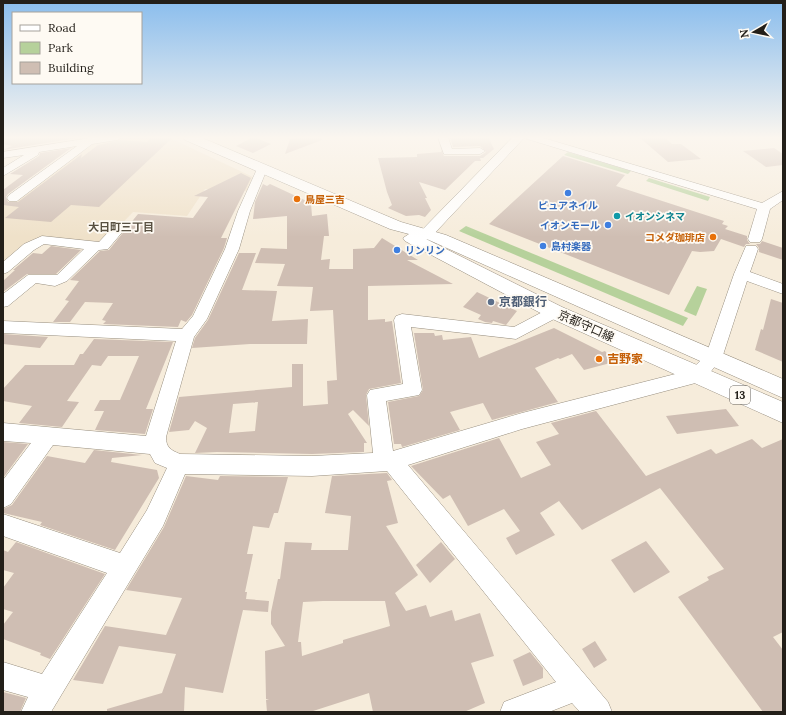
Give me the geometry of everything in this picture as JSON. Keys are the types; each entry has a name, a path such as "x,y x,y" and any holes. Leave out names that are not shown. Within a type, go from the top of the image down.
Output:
{"main road":[{"name":"京都守口線","path":"263,170 713,358 783,389"},
{"name":"京都守口線","path":"421,237 555,312 783,413"}],"street":[{"path":"13,198 51,170"},
{"path":"262,170 244,211 232,250 199,319 186,335 156,437 156,446 162,456 179,464 312,466 388,461 522,421 697,376 713,358 753,244 764,207 783,195"},
{"path":"421,237 484,170"},
{"path":"640,170 764,207"},
{"path":"3,269 29,247 42,240 103,246 118,230"},
{"path":"3,273 55,281 62,278 95,246"},
{"path":"742,272 783,285"},
{"path":"742,272 783,289"},
{"path":"3,302 33,278"},
{"path":"555,312 516,333 402,320 413,390 376,395 388,461 598,712"},
{"path":"3,326 186,335"},
{"path":"3,432 49,435 156,446"},
{"path":"3,497 49,435"},
{"path":"3,676 42,701 155,518 179,464"},
{"path":"3,525 125,568"},
{"path":"514,712 577,687"}],"shaded area":[{"path":"56,170 239,170 255,178 249,191 205,189 187,216 133,212 102,244 43,238 3,265 3,199 15,200"}],"green space":[{"path":"616,170 631,171 628,174"},
{"path":"649,178 710,197 708,201 646,181"},
{"path":"466,226 688,318 683,326 459,231"},
{"path":"697,286 707,289 696,316 684,311"}],"building":[{"path":"16,170 40,170 6,197 8,202 18,202 60,170 138,170 99,207 71,205 51,222 5,218 19,207 3,205 3,190 23,175 10,174"},
{"path":"381,170 465,170 445,190 419,182 431,210 425,217 419,215 406,216 388,208 392,205"},
{"name":"イオンモール","path":"547,170 610,170 625,175 616,186 724,221 722,224 728,226 725,229 747,236 747,240 750,244 746,244 744,247 721,239 714,251 692,251 669,295 489,224"},
{"path":"241,173 251,178 221,238 227,238 224,248 192,315 186,322 181,320 178,327 103,324 106,321 102,320 113,303 85,302 70,322 53,322 69,301 65,300 79,281 70,280 100,251 109,250 138,214 193,218 208,197 194,196"},
{"path":"263,184 267,186 270,184 311,203 312,216 327,214 329,236 324,236 321,260 330,259 329,269 353,269 353,249 374,248 382,238 418,260 407,260 453,284 368,286 368,320 385,319 385,322 392,321 401,383 369,389 366,395 369,426 353,410 348,414 367,443 364,443 364,452 312,454 195,453 207,428 195,421 189,430 169,432 179,397 292,387 292,364 303,364 303,406 328,404 327,381 337,380 333,310 310,311 313,287 277,286 285,264 255,263 261,248 287,249 287,216 253,219 255,202","holes":["258,402 255,431 229,433 233,404"]},
{"path":"762,241 783,248 783,260 759,252 759,248 756,244 760,244"},
{"path":"51,246 81,250 56,274 27,274 3,292 3,281 15,270 13,270 33,253 42,254"},
{"path":"239,253 256,253 242,290 277,291 272,321 308,319 307,344 250,344 192,348 195,338 208,320"},
{"path":"477,292 517,311 506,325 493,321 492,323 485,322 478,319 481,315 463,307"},
{"path":"771,299 783,303 783,362 755,350 761,329 763,330"},
{"path":"554,328 602,352 605,351 614,362 584,370 572,354 560,359 558,358 535,368 558,402 492,420 483,403 450,412 460,430 402,447 401,444 394,444 388,402 419,396 423,390 414,333 434,333 435,336 442,335 443,340 471,337 479,358"},
{"path":"3,334 48,337 40,348 3,344"},
{"path":"94,339 173,342 146,409 153,409 145,434 95,430 104,411 94,411 100,400 120,400 139,356 108,356 101,366 92,365 67,401 79,402 62,427 19,423 32,406 3,401 3,389 25,365 74,365 80,354 83,354"},
{"path":"726,409 739,426 677,434 666,416"},
{"path":"596,411 646,476 711,449 716,454 752,439 762,448 783,439 783,632 773,637 783,650 783,712 763,712 678,597 709,580 707,577 724,569 660,488 582,530 559,501 540,513 555,535 516,555 506,538 520,531 504,509 468,526 450,495 443,499 411,466 499,438 521,478 551,465 536,442 559,434 551,423"},
{"path":"3,442 28,444 3,478"},
{"path":"94,450 142,455 112,458 111,462 157,470 159,478 115,550 40,525 42,522 3,513 3,509 12,505 47,456 85,463"},
{"path":"387,473 392,480 387,481 398,523 386,526 418,575 395,593 406,611 426,605 430,617 452,610 455,621 480,613 494,656 471,663 485,703 464,712 373,712 369,693 310,712 267,712 266,700 269,700 266,699 265,651 285,646 271,624 271,612 278,579 280,579 285,542 312,543 311,550 348,550 351,516 325,513 332,476","holes":["385,601 390,626 343,640 343,643 302,656 301,642 298,642 303,602"]},
{"path":"186,476 218,480 220,476 288,477 278,513 274,513 269,528 253,526 247,554 253,554 245,592 247,592 246,599 269,601 268,612 243,610 223,693 185,687 184,712 107,712 107,709 162,693 176,654 119,646 103,684 73,680 105,626 166,635 182,598 126,590 164,527"},
{"path":"646,541 670,572 634,593 611,560"},
{"path":"16,542 105,574 50,659 40,655 41,653 3,639 3,625 13,612 3,609 3,588 14,573 3,570 3,550 8,552"},
{"path":"441,542 455,559 430,583 416,565"},
{"path":"595,641 607,660 594,668 582,649"},
{"path":"530,652 543,668 543,678 523,686 513,660"},
{"path":"3,692 26,698 20,712 3,712"}],"place":[{"name":"ピュアネイル","path":"568,193"},
{"name":"鳥屋三吉","path":"297,199"},
{"name":"イオンシネマ","path":"617,216"},
{"name":"イオンモール","path":"608,225"},
{"name":"コメダ珈琲店","path":"713,237"},
{"name":"島村楽器","path":"543,246"},
{"name":"リンリン","path":"397,250"},
{"name":"京都銀行","path":"491,302"},
{"name":"吉野家","path":"599,359"}],"district":[{"name":"大日町三丁目","path":"121,227"}]}
